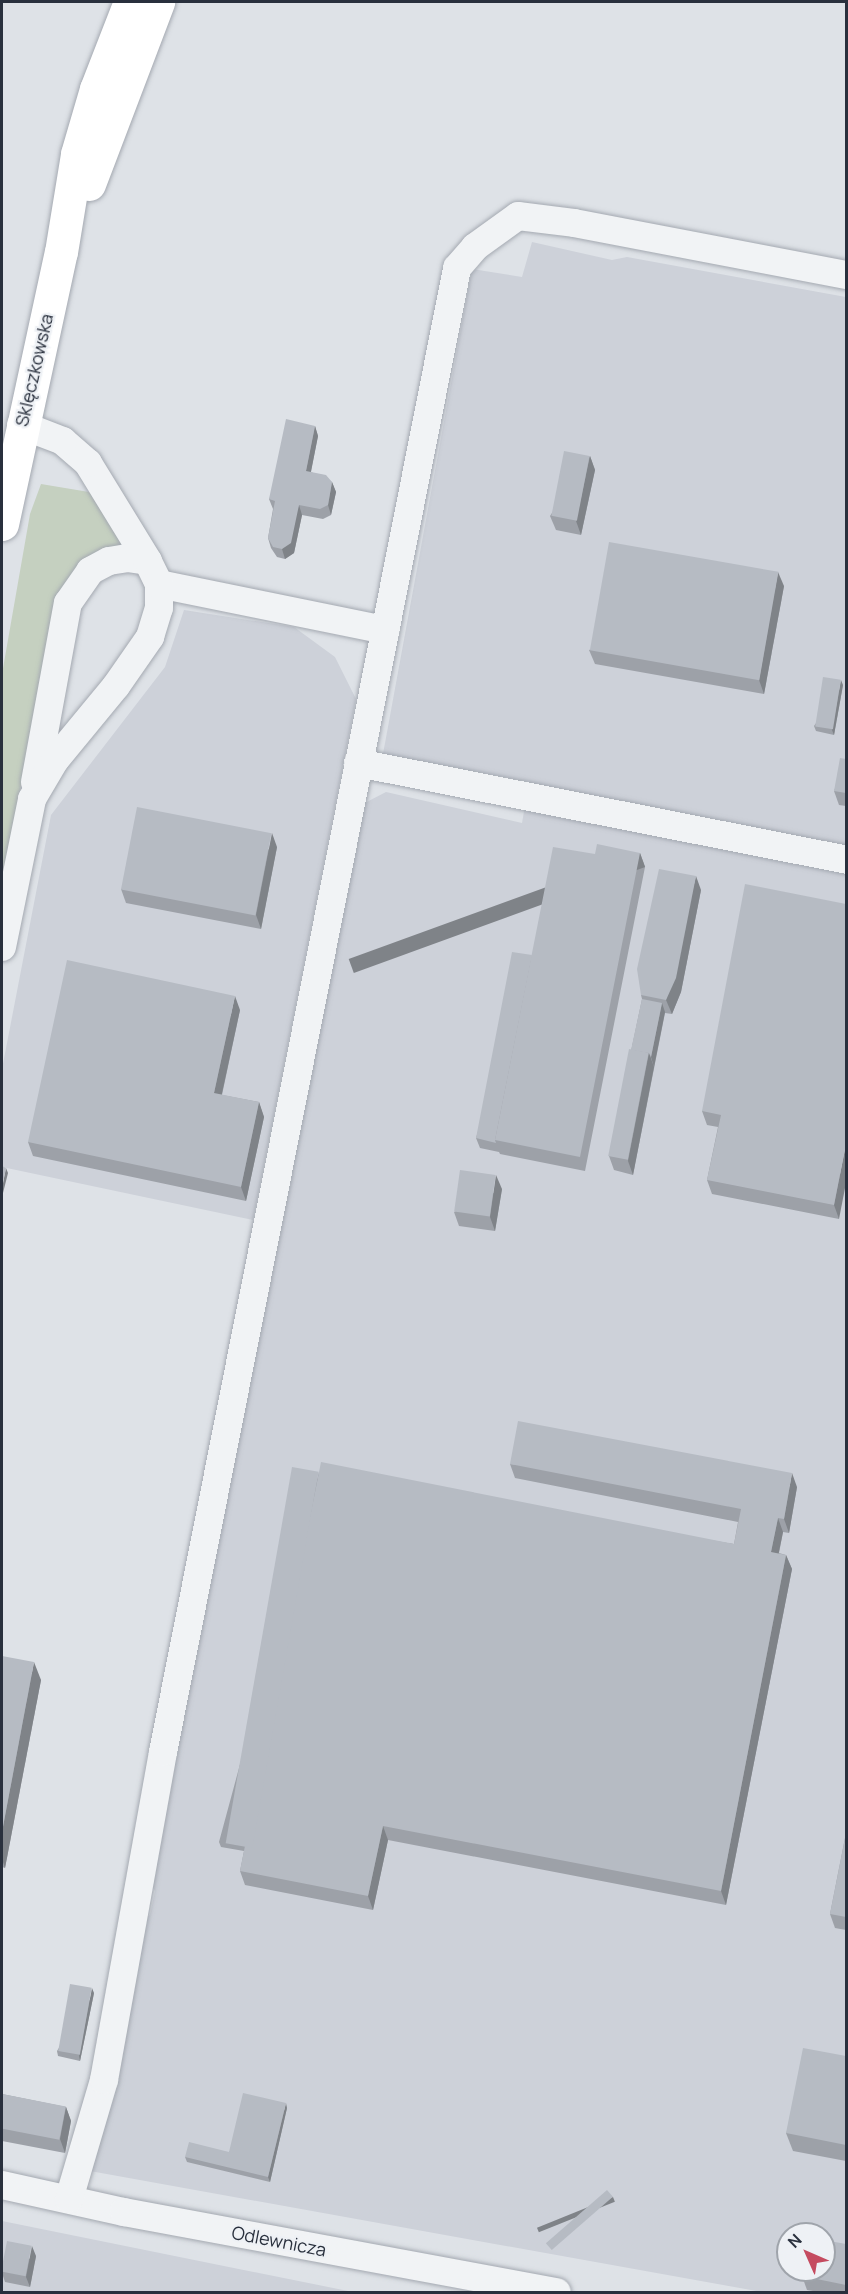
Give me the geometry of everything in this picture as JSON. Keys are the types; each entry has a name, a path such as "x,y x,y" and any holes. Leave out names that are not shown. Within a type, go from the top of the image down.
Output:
{"main road":[{"name":"Sklęczkowska","path":"2,524 21,425 61,252 77,154 96,89 130,2"},
{"name":"Sklęczkowska","path":"61,252 97,166 117,105 158,2"}],"street":[{"path":"69,2199 104,2080 163,1752 457,268 475,247 518,216 574,223 846,275"},
{"path":"21,425 63,441 88,463 153,573 159,608 150,637 116,686 55,760 32,799"},
{"path":"2,946 68,603 90,571 109,561 127,558 153,573 385,630"},
{"path":"358,763 846,860"},
{"name":"Odlewnicza","path":"2,2185 147,2216 557,2292"}],"shaded area":[{"path":"532,242 612,260 627,257 846,297 846,2292 762,2292 90,2171 137,1923 150,1915 155,1891 148,1880 357,807 386,792 522,823 529,782 383,754 472,269 522,277"},
{"path":"184,610 294,627 335,657 356,699 253,1220 2,1167 2,1069 51,815 165,667"},
{"path":"2,2221 353,2292 2,2292"}],"green space":[{"path":"41,484 101,494 129,547 103,550 26,761 2,878 2,674 30,514"}],"building":[{"path":"286,419 315,426 306,471 326,475 332,482 328,505 320,509 299,505 291,543 282,549 273,547 268,538 275,501 269,499"},
{"path":"564,451 590,456 577,521 551,516"},
{"path":"609,542 778,572 759,680 590,650"},
{"path":"823,677 841,680 833,729 815,726"},
{"path":"840,758 846,759 846,793 834,791"},
{"path":"137,807 271,833 255,916 121,889"},
{"path":"597,844 640,853 580,1157 495,1140 553,847 595,854"},
{"path":"659,869 696,876 676,978 666,1000 641,995 637,969"},
{"path":"745,884 846,904 846,1144 834,1205 707,1180 721,1115 702,1111"},
{"path":"512,952 532,955 496,1143 476,1138"},
{"path":"67,960 235,996 214,1093 259,1102 241,1187 28,1142"},
{"path":"642,999 662,1003 651,1057 649,1053 631,1050"},
{"path":"629,1049 649,1053 628,1160 608,1156"},
{"path":"2,1166 6,1168 2,1188"},
{"path":"460,1170 496,1175 490,1217 454,1212"},
{"path":"518,1421 792,1473 784,1519 778,1518 771,1552 786,1555 721,1891 383,1826 368,1896 240,1871 321,1462 734,1544 741,1509 510,1464"},
{"path":"292,1467 319,1472 252,1848 226,1843"},
{"path":"2,1656 34,1662 2,1832"},
{"path":"846,1833 846,1917 830,1914"},
{"path":"70,1984 92,1988 80,2055 58,2051"},
{"path":"803,2048 846,2056 846,2145 786,2133"},
{"path":"243,2093 286,2103 268,2177 185,2157 189,2142 229,2152"},
{"path":"2,2094 66,2106 59,2140 2,2129"},
{"path":"607,2190 613,2197 552,2250 546,2243"},
{"path":"7,2241 32,2246 26,2276 2,2272"},
{"path":"836,2242 846,2244 846,2285 831,2282 836,2282"}]}
